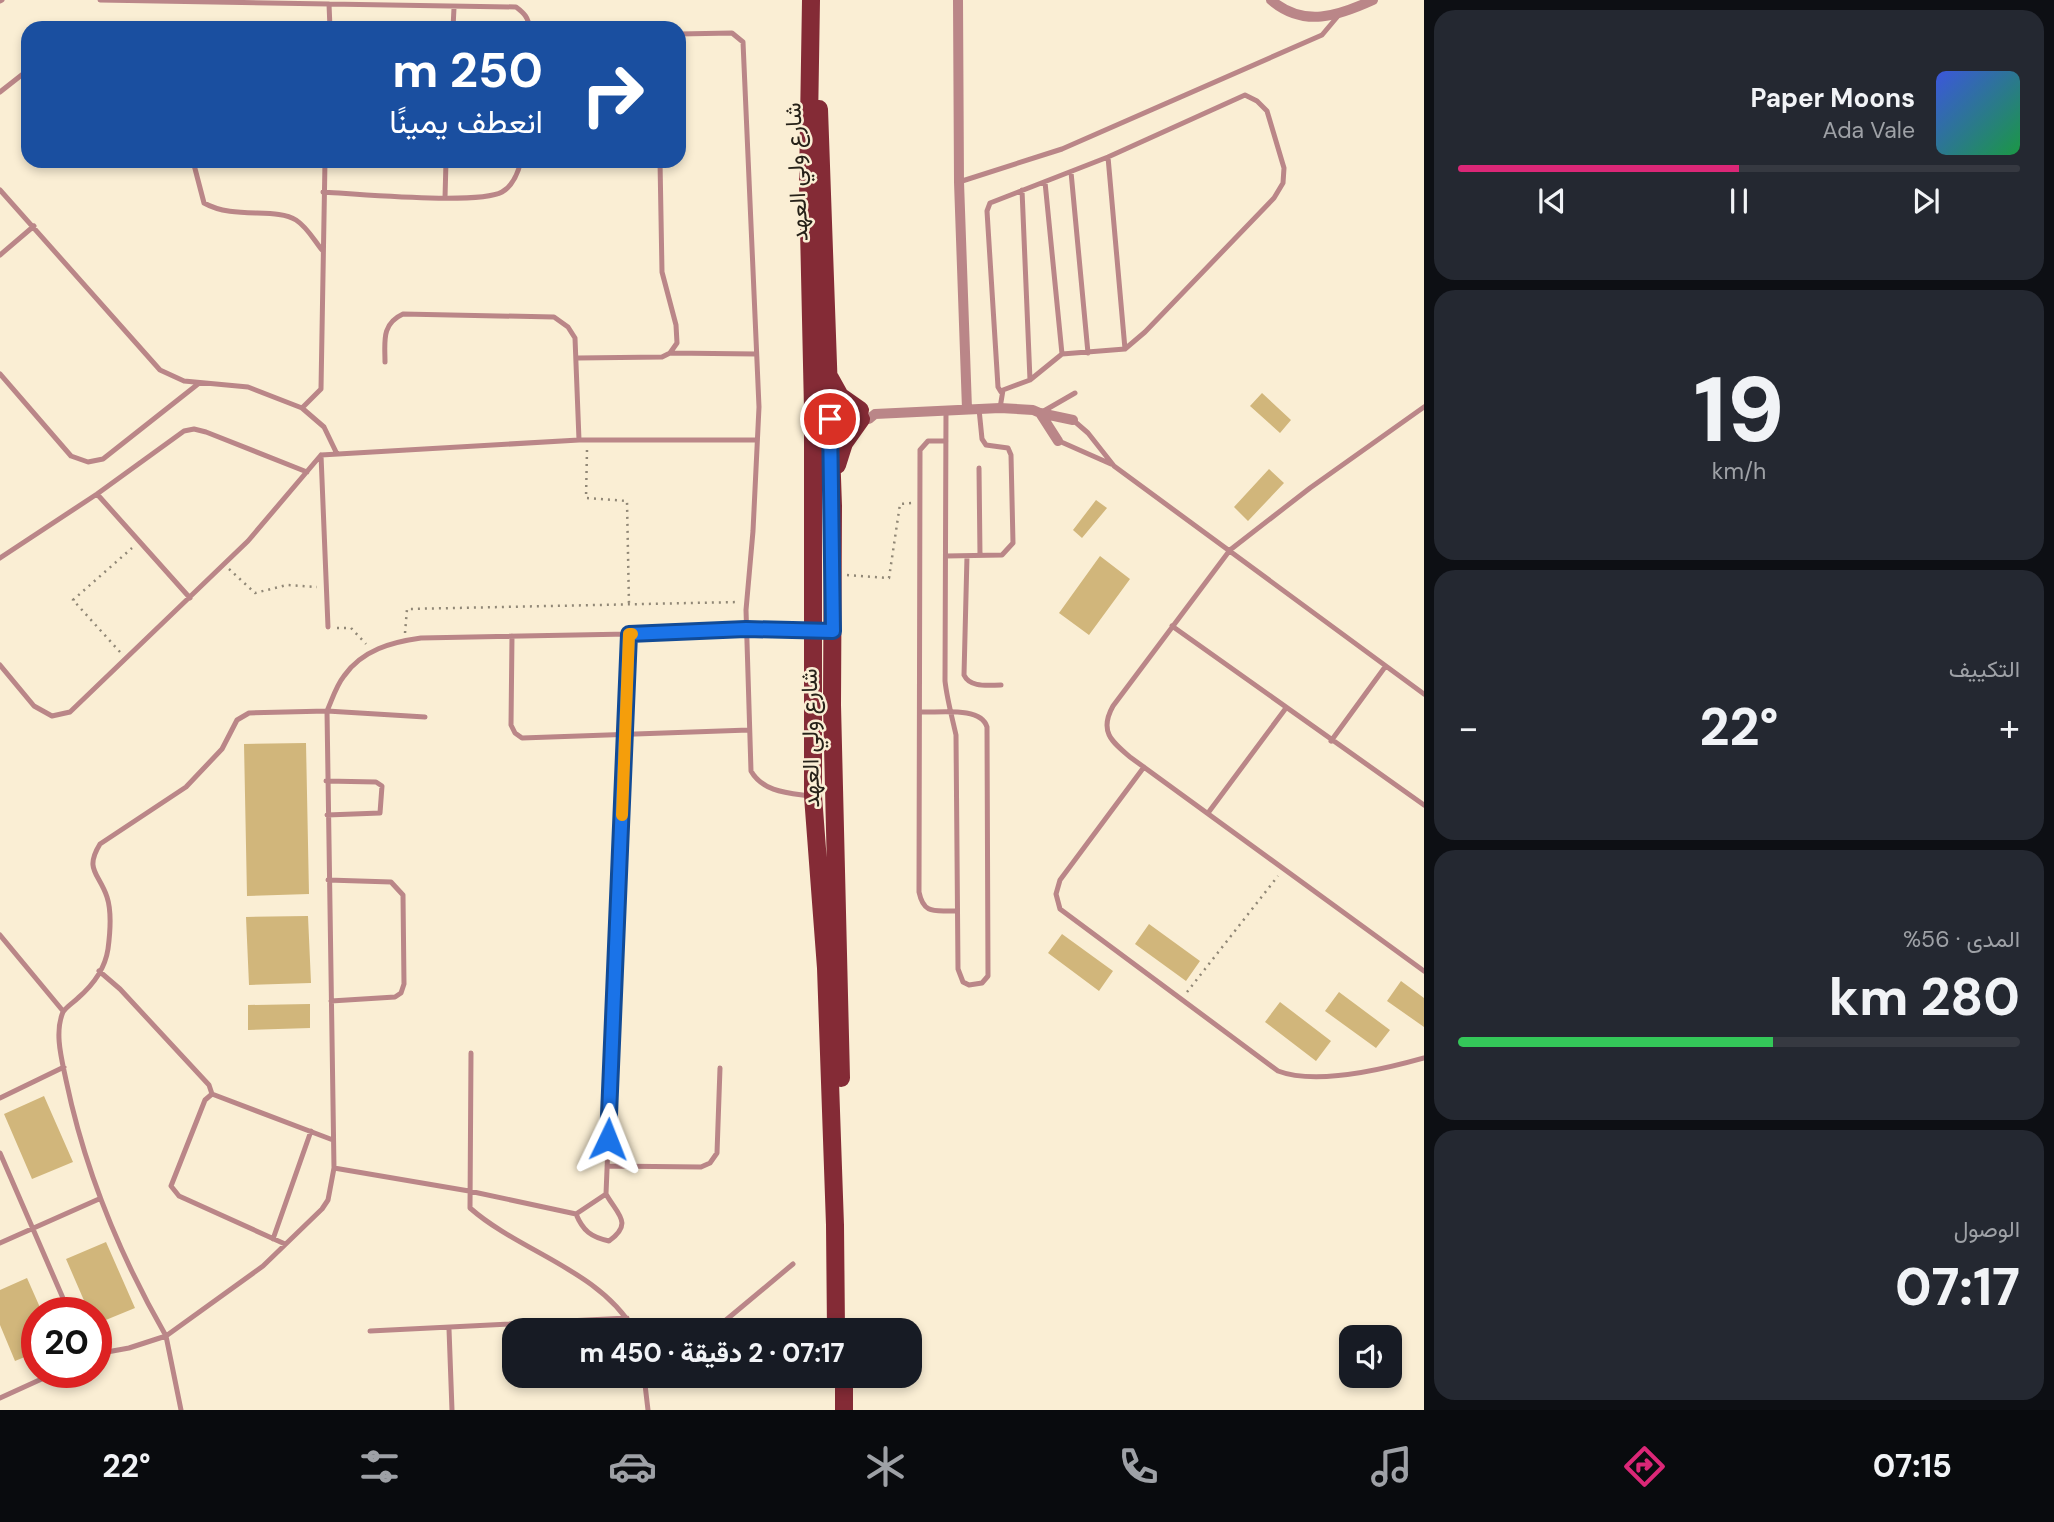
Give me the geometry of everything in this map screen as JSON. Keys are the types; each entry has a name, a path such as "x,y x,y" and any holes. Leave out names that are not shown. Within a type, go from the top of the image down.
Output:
{"main road":[{"name":"شارع ولي العهد","path":"811,0 811,61 807,101 808,184 821,414 813,631 813,796 826,968 836,1318"},
{"name":"شارع ولي العهد","path":"811,61 819,102 829,375 821,414 833,485 832,705 840,962 843,1318"},
{"path":"829,375 840,396 865,415 844,443 833,485"},
{"path":"836,1388 836,1410"},
{"path":"844,1388 844,1410"}],"street":[{"path":"958,0 959,182 967,409"},
{"path":"1271,0 1290,13 1305,17 1338,15 1373,0"},
{"path":"821,414 865,415 1000,408 1033,410 1073,420"},
{"path":"1040,413 1058,440"}],"lane":[{"path":"100,0 516,8 524,13 528,21"},
{"path":"329,4 330,21"},
{"path":"453,21 454,8"},
{"path":"959,182 1062,149 1112,129 1322,35 1338,15"},
{"path":"686,34 732,33 743,42 759,407 753,531 746,601 751,771 757,781 781,792 813,796"},
{"path":"0,92 21,76"},
{"path":"1000,408 987,211 990,203 1108,157 1245,95 1257,101 1266,111 1284,168 1283,183 1274,198 1145,332 1125,349 1062,354 1030,380 1001,393"},
{"path":"1108,157 1125,349"},
{"path":"196,168 204,203 226,212 288,216 303,226 322,250"},
{"path":"302,408 321,389 324,168"},
{"path":"444,198 446,168"},
{"path":"323,192 444,198 499,194 509,187 518,168"},
{"path":"660,168 662,272 676,325 677,343 670,353"},
{"path":"1070,172 1088,352"},
{"path":"1045,182 1062,354"},
{"path":"0,190 160,370 172,377 198,384 213,382 248,387 302,408 324,427 337,454"},
{"path":"1022,190 1030,380"},
{"path":"0,256 33,226"},
{"path":"385,362 384,332 389,323 403,314 554,317 568,327 575,338 578,358 579,440"},
{"path":"578,358 662,357 670,353 757,354"},
{"path":"0,374 71,456 88,462 103,459 198,384"},
{"path":"1040,413 1075,393"},
{"path":"1424,407 1300,495 1230,550 1113,706 1106,723 1108,733 1117,746 1424,971"},
{"path":"946,556 1002,555 1013,543 1010,450 986,445 982,439 979,408"},
{"path":"920,712 952,714 980,716 988,727 988,976 982,984 969,985 959,976 956,735 952,714 945,681 946,410"},
{"path":"1073,420 1088,433 1114,466"},
{"path":"0,558 97,495 184,431 194,429 307,472"},
{"path":"0,664 34,706 52,716 69,712 224,564 321,455 579,440 757,440"},
{"path":"1058,440 1114,466 1424,694"},
{"path":"946,441 928,441 920,450 919,892 923,906 928,910 957,911"},
{"path":"321,455 328,627"},
{"path":"979,468 980,555"},
{"path":"97,495 190,598"},
{"path":"967,556 964,675 972,684 1001,685"},
{"path":"1172,626 1424,805"},
{"path":"112,1351 166,1336 263,1266 328,1200 334,1168 327,711 344,675 373,651 394,641 404,640 746,629 833,631"},
{"path":"576,1214 586,1231 595,1238 609,1241 619,1234 622,1225 620,1212 606,1194 629,634"},
{"path":"512,636 511,725 514,733 522,738 749,730"},
{"path":"1331,741 1385,667"},
{"path":"1208,813 1286,708"},
{"path":"181,1410 166,1336 146,1303 99,1199 74,1115 59,1044 63,1012 95,983 108,952 110,922 107,897 92,870 92,856 100,844 186,787 222,750 237,720 250,713 327,711 425,717"},
{"path":"1144,767 1060,880 1057,902 1060,909 1078,925 1278,1071 1293,1077 1306,1078 1351,1073 1424,1058"},
{"path":"327,781 376,782 382,786 380,813 327,815"},
{"path":"328,880 391,882 403,895 404,984 401,993 395,997 331,1001"},
{"path":"0,935 63,1012"},
{"path":"100,971 209,1085 212,1094"},
{"path":"471,1053 470,1208 488,1224 555,1261 598,1291 627,1318"},
{"path":"0,1098 64,1068"},
{"path":"607,1166 701,1167 710,1163 717,1153 720,1068"},
{"path":"212,1094 333,1140"},
{"path":"212,1094 205,1100 171,1186 179,1196 285,1244"},
{"path":"273,1239 311,1131"},
{"path":"0,1153 63,1297"},
{"path":"334,1168 469,1191 576,1214 606,1194"},
{"path":"0,1243 99,1199"},
{"path":"728,1318 793,1264"},
{"path":"370,1331 502,1326"},
{"path":"449,1329 452,1410"},
{"path":"0,1398 22,1388"},
{"path":"645,1388 648,1410"}],"path":[{"path":"587,440 586,498 626,501 629,605"},
{"path":"833,574 889,579 900,504 920,502"},
{"path":"126,659 74,600 139,541"},
{"path":"224,564 255,593 286,585 327,588"},
{"path":"404,640 407,609 746,601"},
{"path":"328,627 351,628 373,651"},
{"path":"1181,1000 1283,869"}],"building":[{"path":"1262,393 1291,420 1280,433 1250,406"},
{"path":"1269,469 1284,483 1248,521 1234,507"},
{"path":"1096,500 1107,508 1082,538 1073,530"},
{"path":"1100,556 1130,579 1089,635 1059,613"},
{"path":"306,743 309,894 247,896 244,744"},
{"path":"308,916 311,983 249,985 246,917"},
{"path":"1149,924 1200,961 1186,981 1135,944"},
{"path":"1062,934 1113,971 1099,991 1048,953"},
{"path":"1401,981 1424,998 1424,1027 1387,1001"},
{"path":"1339,992 1390,1030 1376,1048 1325,1011"},
{"path":"1280,1002 1331,1041 1316,1061 1265,1022"},
{"path":"310,1004 310,1028 248,1030 248,1005"},
{"path":"44,1096 73,1162 32,1179 4,1114"},
{"path":"106,1242 135,1308 112,1317 112,1297 82,1297 66,1259"},
{"path":"27,1278 35,1297 21,1297 21,1359 15,1361 0,1325 0,1290"}],"slow traffic":[{"path":"622,815 629,634 632,634"}],"route":[{"path":"608,1139 629,634 746,629 833,631 830,419"}]}
